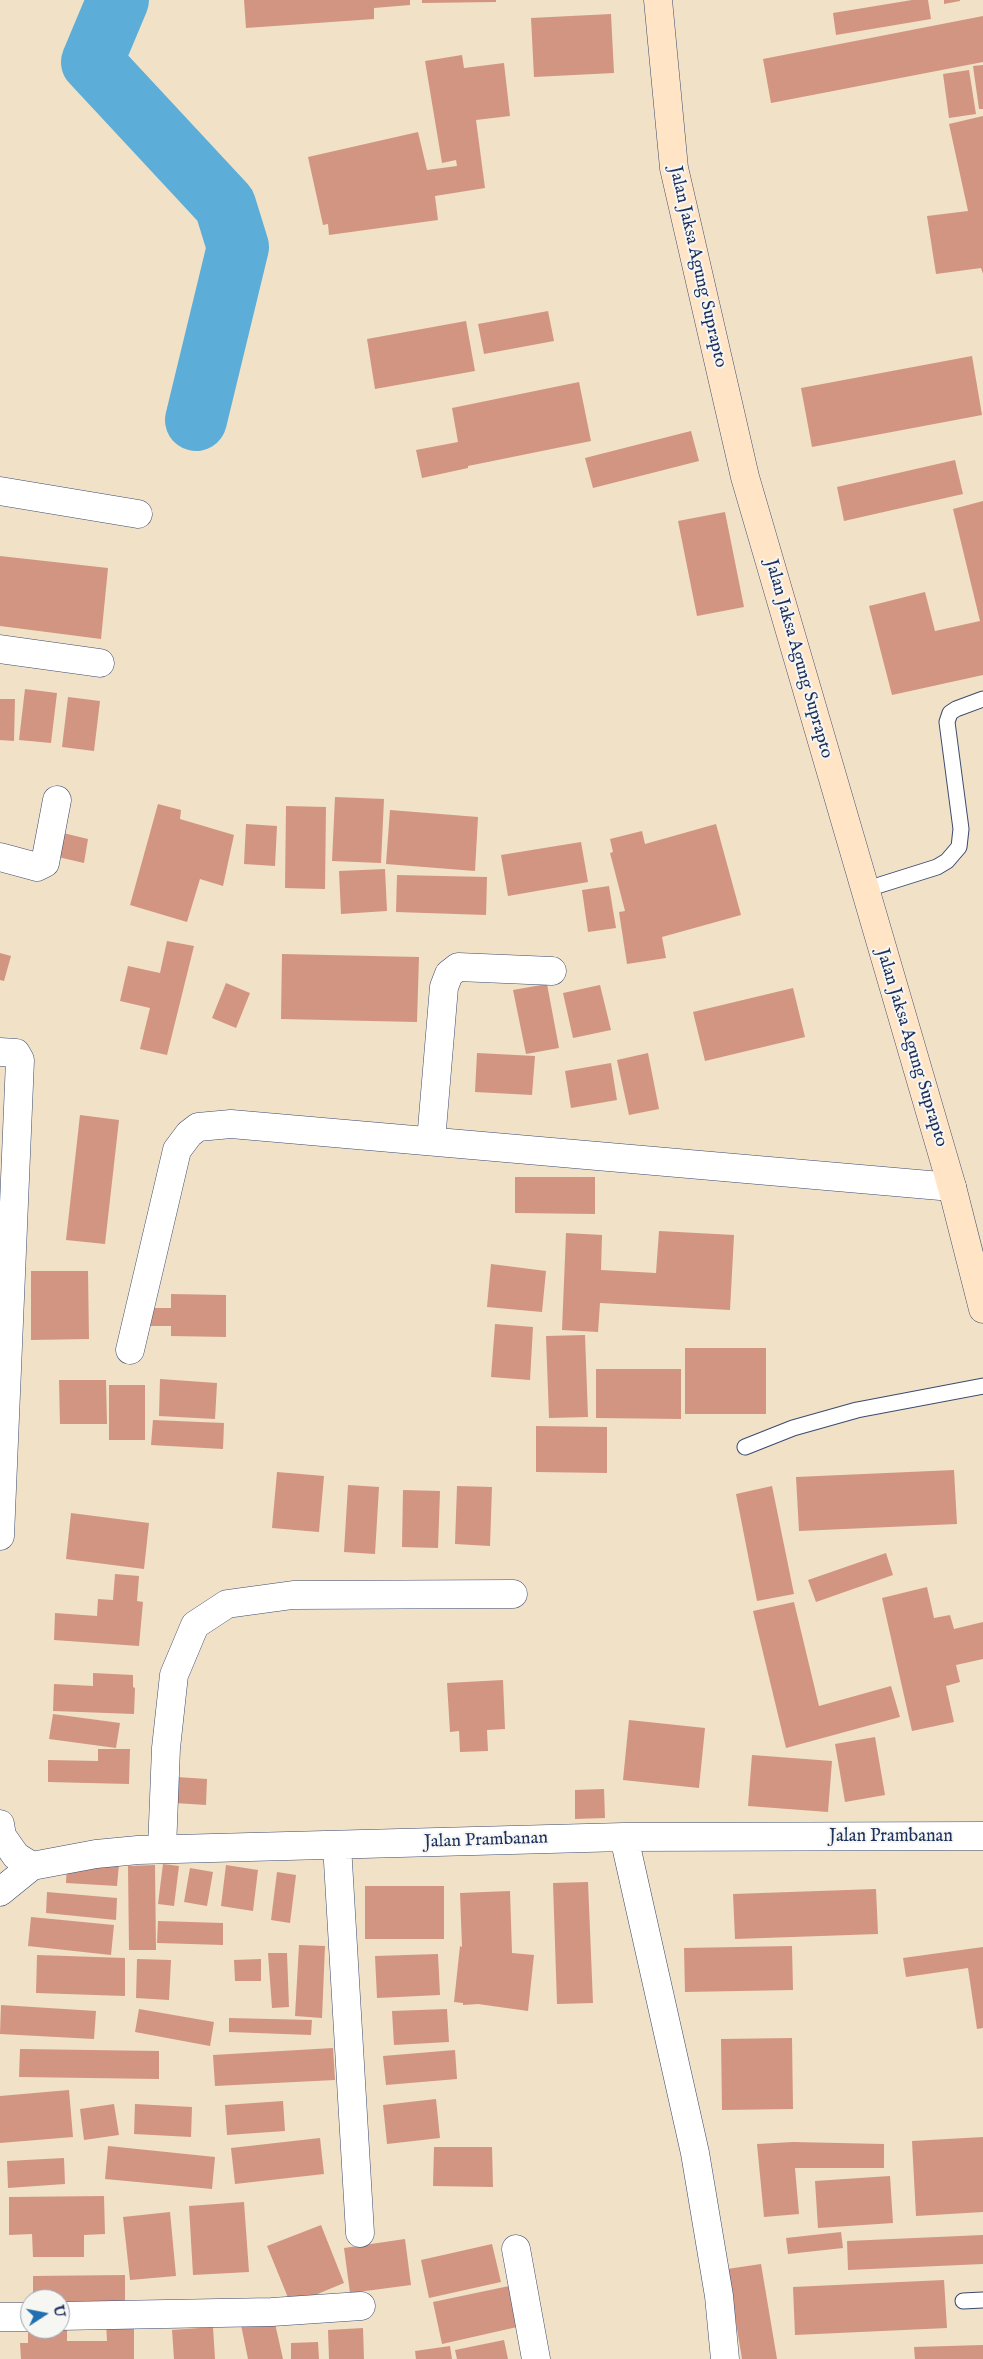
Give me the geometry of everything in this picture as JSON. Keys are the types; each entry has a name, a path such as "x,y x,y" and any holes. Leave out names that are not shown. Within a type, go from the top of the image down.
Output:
{"main road":[{"name":"Jalan Jaksa Agung Suprapto","path":"658,0 674,168 745,477 952,1187 978,1263 983,1309"}],"street":[{"path":"0,491 138,514"},
{"path":"0,649 100,663"},
{"path":"0,857 37,867 45,863 57,800"},
{"path":"431,1141 444,987 449,974 458,967 552,971"},
{"path":"0,1052 16,1053 20,1060 0,1536"},
{"path":"130,1350 177,1150 189,1134 198,1127 231,1124 952,1187"},
{"path":"162,1849 166,1748 174,1675 195,1624 227,1604 293,1595 513,1594"},
{"path":"0,1824 2,1836 16,1856 32,1866"},
{"name":"Jalan Prambanan","path":"0,1892 32,1866 96,1854 162,1849 624,1837 983,1836"},
{"path":"624,1837 694,2153 719,2296 725,2359"},
{"path":"337,1845 360,2233"},
{"path":"516,2249 536,2359"},
{"path":"70,2316 272,2312 361,2306"},
{"path":"0,2318 20,2317"}],"lane":[{"path":"864,890 937,867 947,861 959,847 961,829 947,722 950,713 956,708 983,699"},
{"path":"745,1447 793,1428 858,1410 983,1386"},
{"path":"963,2301 983,2300"}],"building":[{"path":"244,0 410,0 410,5 374,8 374,19 246,28"},
{"path":"422,0 496,0 496,2 422,3"},
{"path":"912,0 928,0 931,19 836,35 833,13"},
{"path":"944,0 960,0 960,1 944,4"},
{"path":"611,14 614,73 534,77 531,18"},
{"path":"983,16 983,62 771,103 763,59"},
{"path":"462,55 464,68 504,63 510,116 476,120 485,188 435,196 438,220 329,235 328,224 323,225 308,157 418,132 427,170 457,166 456,160 442,163 425,61"},
{"path":"983,65 983,109 979,109 973,66"},
{"path":"969,70 976,114 949,118 943,74"},
{"path":"983,116 983,274 981,268 936,274 927,216 968,211 949,124"},
{"path":"548,311 554,341 484,354 478,324"},
{"path":"466,321 475,371 375,389 367,339"},
{"path":"972,356 982,415 812,447 801,388"},
{"path":"579,382 591,441 468,466 468,468 422,478 416,450 458,442 452,408"},
{"path":"691,431 699,461 593,488 585,458"},
{"path":"955,460 963,494 844,521 837,487"},
{"path":"983,501 983,675 892,695 869,606 925,592 935,631 980,621 953,509"},
{"path":"725,512 744,607 697,616 678,521"},
{"path":"0,556 108,568 101,639 0,626"},
{"path":"25,689 57,693 51,743 19,740"},
{"path":"68,697 100,701 94,751 62,747"},
{"path":"0,699 15,699 14,741 0,740"},
{"path":"335,797 384,799 381,863 332,861"},
{"path":"158,804 181,810 180,819 234,835 223,886 200,879 187,922 130,905"},
{"path":"286,806 326,807 325,889 285,888"},
{"path":"390,810 478,817 475,871 386,864"},
{"path":"246,824 277,826 275,866 244,864"},
{"path":"716,824 741,915 662,937 666,958 627,964 619,912 625,911 610,853 613,852 610,839 642,831 645,844"},
{"path":"63,833 88,839 84,863 58,857"},
{"path":"581,842 588,882 508,896 501,855"},
{"path":"385,869 387,911 341,914 339,871"},
{"path":"397,875 487,877 486,915 396,912"},
{"path":"609,886 616,928 588,932 582,890"},
{"path":"167,941 194,946 167,1055 140,1049 150,1008 120,1001 128,966 160,973"},
{"path":"0,953 11,956 4,981 0,980"},
{"path":"282,954 419,957 417,1022 281,1019"},
{"path":"226,983 250,993 236,1028 212,1018"},
{"path":"547,984 559,1048 526,1054 513,990"},
{"path":"600,985 611,1030 573,1038 563,993"},
{"path":"793,988 805,1037 705,1061 693,1012"},
{"path":"477,1053 535,1056 532,1095 475,1092"},
{"path":"648,1053 659,1109 629,1115 617,1060"},
{"path":"611,1063 617,1100 571,1108 565,1071"},
{"path":"80,1115 119,1120 105,1244 66,1240"},
{"path":"515,1177 595,1177 595,1214 515,1213"},
{"path":"659,1231 734,1235 730,1310 600,1303 598,1332 562,1330 566,1233 602,1235 601,1270 656,1273"},
{"path":"491,1264 546,1271 542,1312 487,1307"},
{"path":"31,1271 88,1271 89,1339 31,1340"},
{"path":"171,1294 226,1295 226,1337 171,1336 171,1326 150,1326 150,1308 171,1308"},
{"path":"495,1324 533,1327 530,1380 491,1377"},
{"path":"585,1335 588,1417 549,1418 546,1336"},
{"path":"685,1348 766,1348 766,1414 685,1414"},
{"path":"596,1369 681,1369 681,1419 596,1418"},
{"path":"160,1379 217,1383 215,1419 159,1416"},
{"path":"59,1380 106,1380 107,1424 60,1424"},
{"path":"109,1385 145,1385 145,1440 109,1440"},
{"path":"153,1420 224,1423 223,1449 151,1445"},
{"path":"536,1426 607,1427 607,1473 536,1472"},
{"path":"954,1470 957,1524 799,1531 796,1477"},
{"path":"277,1472 324,1476 319,1532 272,1528"},
{"path":"348,1485 379,1487 375,1554 344,1552"},
{"path":"457,1486 492,1487 490,1546 455,1544"},
{"path":"772,1486 794,1594 757,1601 736,1494"},
{"path":"403,1490 440,1491 438,1548 402,1547"},
{"path":"71,1513 149,1523 144,1569 66,1559"},
{"path":"886,1553 893,1575 816,1602 808,1580"},
{"path":"115,1574 139,1576 137,1601 143,1602 139,1646 54,1640 55,1613 97,1616 98,1599 113,1600"},
{"path":"927,1587 934,1618 950,1615 954,1629 983,1622 983,1659 956,1665 960,1682 946,1686 954,1722 912,1731 882,1598"},
{"path":"794,1602 819,1706 891,1686 900,1717 786,1748 753,1611"},
{"path":"93,1673 133,1675 133,1687 135,1688 134,1714 53,1711 54,1684 93,1686"},
{"path":"503,1680 505,1729 487,1730 488,1751 460,1752 459,1731 450,1732 447,1683"},
{"path":"53,1714 120,1723 116,1748 49,1739"},
{"path":"629,1720 705,1728 699,1788 623,1780"},
{"path":"875,1737 885,1795 845,1802 835,1744"},
{"path":"98,1749 130,1749 129,1784 48,1782 48,1760 98,1761"},
{"path":"752,1755 832,1761 828,1812 748,1806"},
{"path":"177,1777 207,1779 206,1805 175,1803"},
{"path":"604,1789 605,1818 575,1819 575,1790"},
{"path":"67,1861 119,1864 117,1886 66,1883"},
{"path":"163,1864 179,1866 174,1906 158,1904"},
{"path":"155,1865 156,1950 129,1950 128,1866"},
{"path":"226,1865 258,1870 253,1911 221,1906"},
{"path":"190,1868 213,1872 207,1906 184,1902"},
{"path":"277,1872 296,1875 290,1923 271,1920"},
{"path":"588,1882 593,2003 557,2004 553,1883"},
{"path":"365,1886 444,1886 444,1939 365,1939"},
{"path":"876,1889 878,1934 735,1939 733,1894"},
{"path":"510,1891 512,1953 534,1955 528,2011 478,2004 463,2005 463,2003 454,2002 460,1946 462,1947 460,1893"},
{"path":"47,1892 117,1898 116,1920 46,1913"},
{"path":"31,1917 114,1925 111,1955 28,1946"},
{"path":"158,1921 223,1923 223,1945 157,1943"},
{"path":"299,1945 325,1946 322,2018 295,2016"},
{"path":"792,1946 793,1990 685,1992 684,1948"},
{"path":"983,1947 983,2028 977,2029 968,1968 906,1977 903,1958"},
{"path":"268,1953 287,1953 289,2007 272,2008"},
{"path":"438,1954 440,1995 377,1998 375,1956"},
{"path":"37,1955 125,1958 125,1996 36,1993"},
{"path":"137,1959 171,1960 169,2000 136,1998"},
{"path":"261,1959 261,1981 235,1981 234,1960"},
{"path":"1,2005 96,2011 94,2039 0,2034"},
{"path":"139,2009 214,2022 210,2046 135,2032"},
{"path":"447,2009 449,2042 394,2045 392,2011"},
{"path":"229,2018 312,2020 311,2035 229,2032"},
{"path":"792,2038 793,2109 722,2110 721,2039"},
{"path":"333,2048 335,2080 215,2086 213,2055"},
{"path":"20,2049 159,2051 159,2079 19,2077"},
{"path":"455,2050 457,2079 386,2085 383,2056"},
{"path":"69,2090 73,2137 0,2143 0,2096"},
{"path":"436,2099 440,2138 387,2144 383,2105"},
{"path":"283,2101 285,2131 227,2135 225,2105"},
{"path":"114,2104 119,2135 84,2140 80,2109"},
{"path":"135,2104 192,2107 191,2137 134,2134"},
{"path":"983,2137 983,2212 916,2216 912,2141"},
{"path":"320,2138 324,2174 235,2184 231,2148"},
{"path":"793,2142 884,2144 884,2168 795,2168 799,2214 764,2217 757,2144"},
{"path":"108,2146 215,2157 212,2189 105,2179"},
{"path":"434,2147 492,2147 493,2187 433,2186"},
{"path":"64,2158 65,2184 8,2188 7,2161"},
{"path":"890,2176 893,2223 818,2228 815,2181"},
{"path":"104,2196 105,2234 84,2235 84,2257 33,2257 32,2234 9,2235 9,2197"},
{"path":"244,2202 249,2272 193,2275 189,2206"},
{"path":"170,2212 176,2276 130,2280 123,2217"},
{"path":"321,2225 344,2283 291,2305 267,2246"},
{"path":"841,2232 843,2248 788,2254 786,2238"},
{"path":"983,2235 983,2264 848,2270 847,2241"},
{"path":"405,2239 411,2285 350,2293 344,2248"},
{"path":"492,2244 501,2282 429,2298 421,2260"},
{"path":"761,2264 777,2359 742,2359 727,2269"},
{"path":"125,2275 125,2303 70,2303 70,2289 33,2289 33,2276"},
{"path":"944,2280 947,2328 795,2335 793,2287"},
{"path":"509,2286 517,2327 442,2344 433,2302"},
{"path":"274,2319 283,2359 248,2359 241,2325"},
{"path":"134,2322 134,2359 21,2359 20,2343 28,2343 28,2339 107,2341 106,2323"},
{"path":"213,2327 215,2359 174,2359 172,2330"},
{"path":"363,2328 364,2359 329,2359 328,2330"},
{"path":"504,2340 508,2359 457,2359 455,2350"},
{"path":"318,2342 319,2359 291,2359 291,2343"},
{"path":"983,2345 983,2359 915,2359 914,2347"},
{"path":"450,2346 452,2359 416,2359 415,2351"}],"waterway":[{"path":"118,0 92,62 225,205 238,247 196,420"}]}
